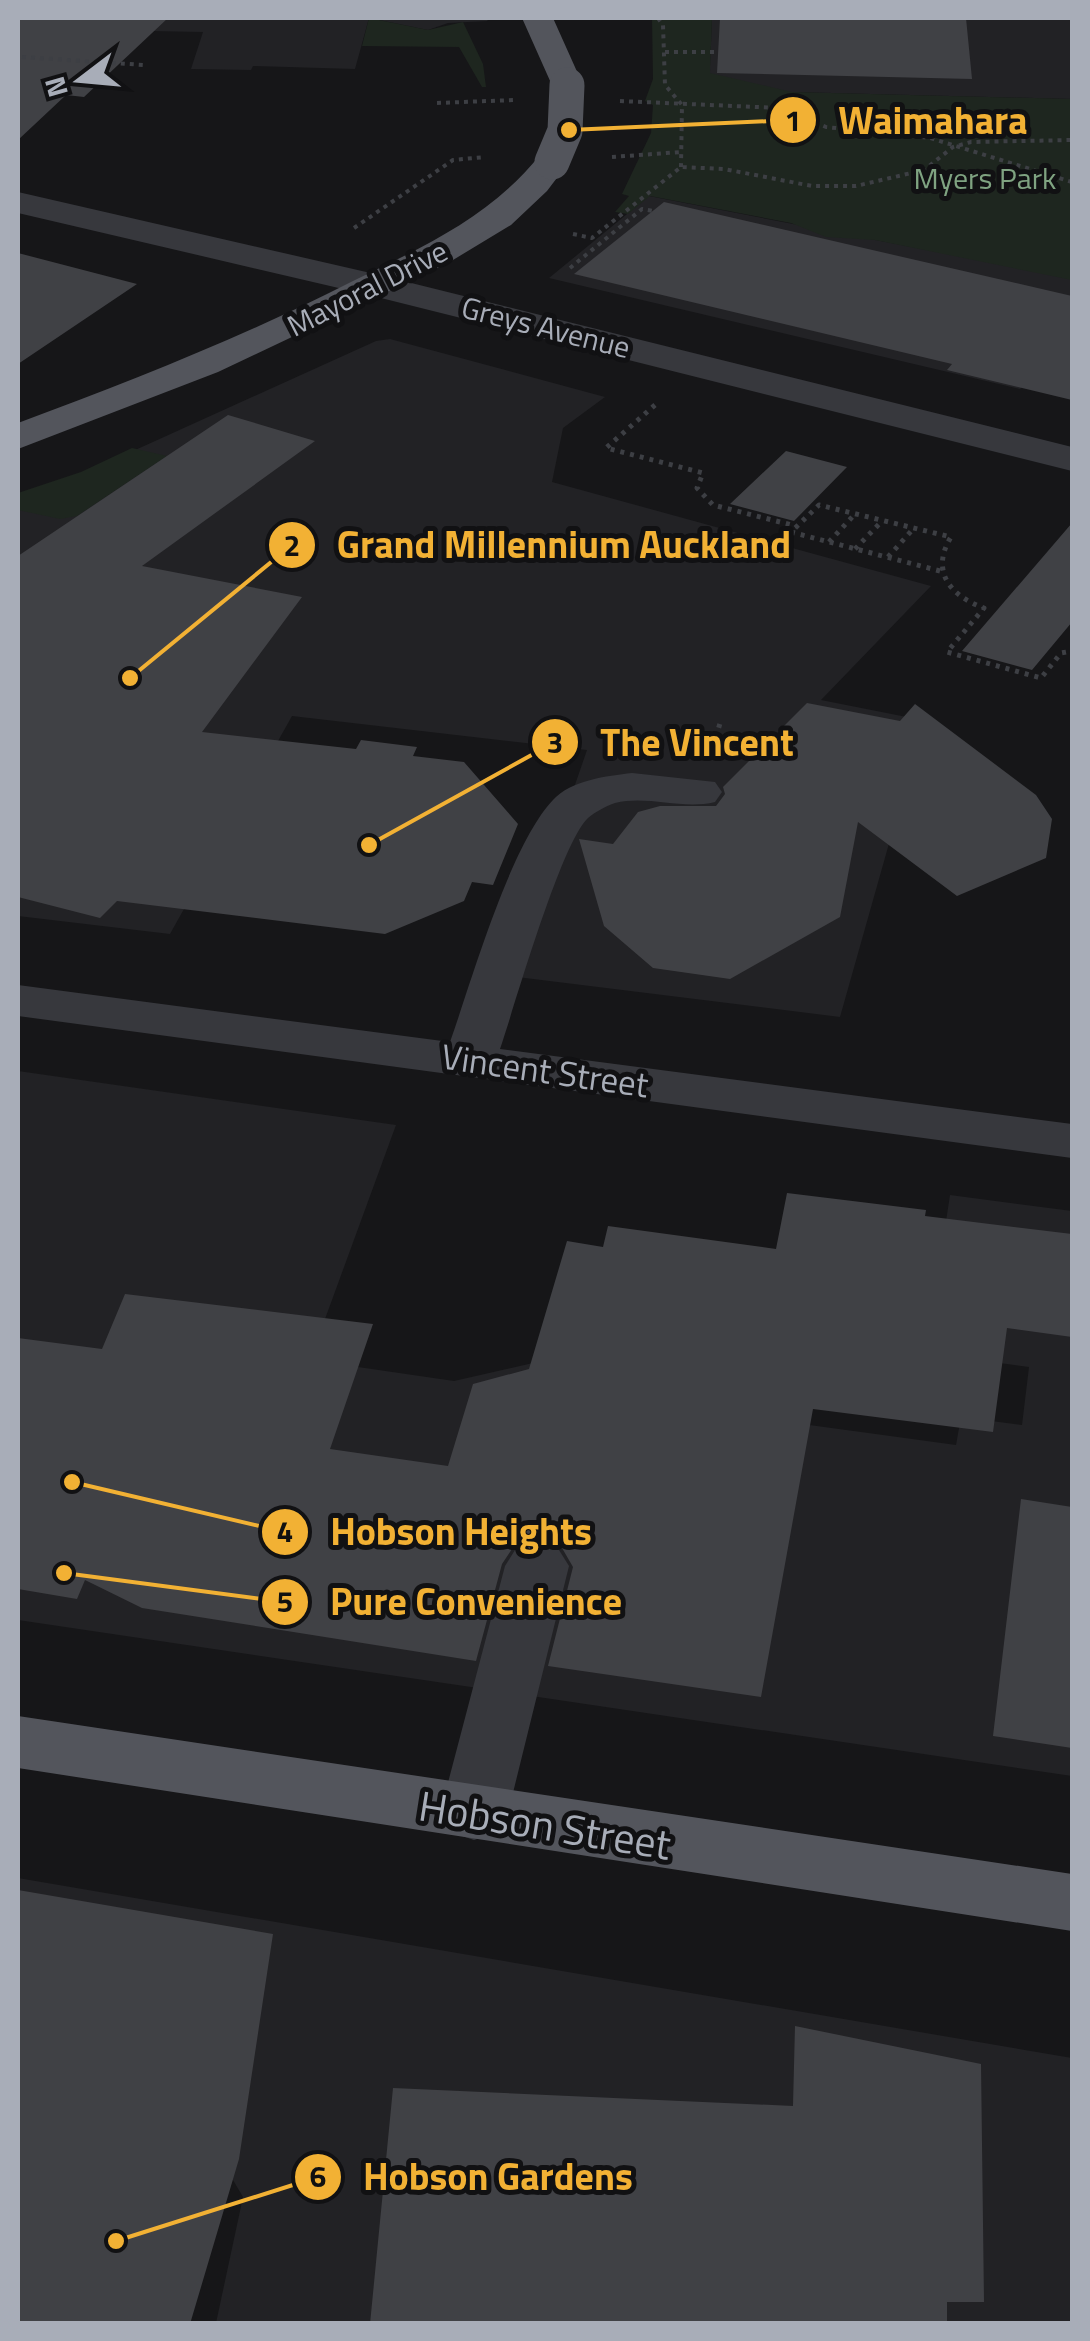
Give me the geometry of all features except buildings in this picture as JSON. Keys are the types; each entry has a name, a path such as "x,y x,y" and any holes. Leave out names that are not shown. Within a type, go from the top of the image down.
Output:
{"main road":[{"name":"Mayoral Drive","path":"18,437 197,369 375,285 506,214 529,194 552,162 565,131 567,85 538,18"},
{"name":"Hobson Street","path":"18,1742 1072,1903"}],"street":[{"name":"Greys Avenue","path":"18,203 375,285 1072,459"},
{"path":"470,1060 549,844 570,809 626,787 698,792"},
{"name":"Vincent Street","path":"18,1000 1072,1140"},
{"path":"474,1813 537,1566"}],"path":[{"path":"658,18 663,25 665,86 682,105 680,166"},
{"path":"664,52 718,52"},
{"path":"22,57 144,65"},
{"path":"656,101 779,108 826,127 930,138 953,148 994,155 1072,179"},
{"path":"573,234 592,238 680,166 724,169 812,186 856,186 924,170 953,148 1006,140 1072,140"},
{"path":"608,157 680,152"},
{"path":"341,238 453,160 496,156"},
{"path":"570,268 642,208 653,211"},
{"path":"658,402 606,448 703,473 697,488 713,506 797,526"},
{"path":"940,571 790,532 819,505 951,538 939,554 940,571 958,598 984,608 947,652 1041,678 1061,653 1072,651"},
{"path":"829,542 855,514"},
{"path":"855,549 882,520"},
{"path":"888,558 914,528"}],"shaded area":[{"path":"43,18 369,18 355,69 253,66 251,70 191,69 203,32 96,30 23,55"},
{"path":"369,18 488,21 448,23 428,30"},
{"path":"712,18 1072,18 1072,99 709,90"},
{"path":"649,196 1072,278 1072,336 1020,389 549,278"},
{"path":"390,339 605,397 563,428 552,482 931,586 821,700 932,722 903,794 840,1017 509,976 587,750 292,716 170,934 18,916 18,494 89,471 376,341"},
{"path":"18,1071 396,1125 310,1360 454,1381 533,1363 722,1413 956,1445 961,1417 1022,1425 1029,1367 926,1353 950,1195 1072,1211 1072,1776 18,1620"},
{"path":"18,1878 1072,2058 1072,2323 216,2323 243,2197 142,2025 18,2006"}],"green space":[{"path":"369,18 428,30 463,22 483,64 486,87 482,87 459,47 362,46"},
{"name":"Myers Park","path":"652,18 712,18 710,73 792,92 1072,99 1072,280 875,240 826,237 791,223 650,196 628,214 615,212 629,196 622,194 651,133 653,105 645,101 653,79"},
{"path":"132,448 167,456 77,516 60,519 18,510 18,493 81,472"}],"place":[{"name":"Waimahara","path":"569,130"},
{"name":"Grand Millennium Auckland","path":"130,678"},
{"name":"The Vincent","path":"369,845"},
{"name":"Hobson Heights","path":"72,1482"},
{"name":"Pure Convenience","path":"64,1573"},
{"name":"Hobson Gardens","path":"116,2241"}]}
